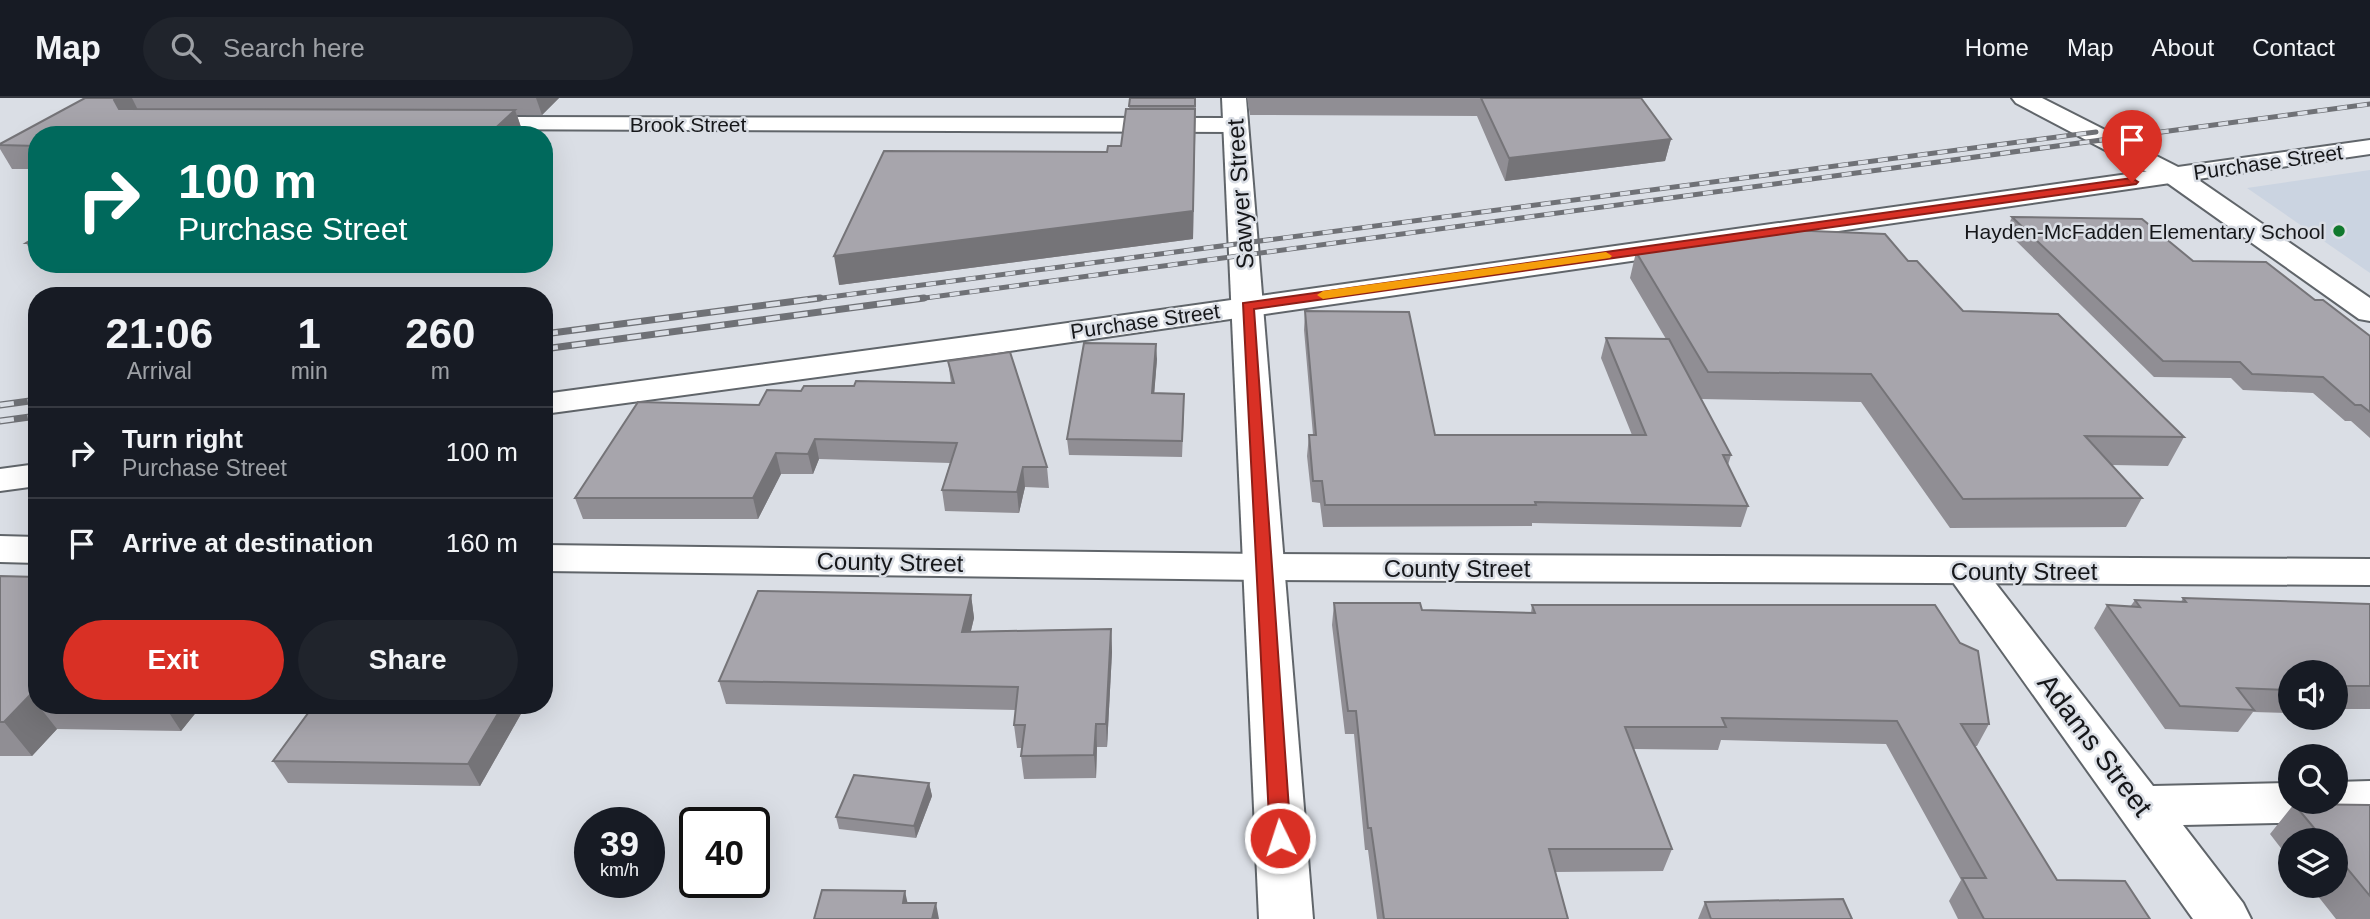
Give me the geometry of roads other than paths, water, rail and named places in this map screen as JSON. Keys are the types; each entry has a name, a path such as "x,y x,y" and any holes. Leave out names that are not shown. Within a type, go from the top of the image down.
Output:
{"main road":[{"path":"707,124 728,98"},
{"path":"2024,98 2175,176 2370,313"},
{"name":"Brook Street","path":"437,124 707,124 1235,112"},
{"name":"Sawyer Street","path":"1235,112 1286,919"},
{"name":"Purchase Street","path":"553,403 2370,147"},
{"path":"0,480 28,476"},
{"path":"0,549 28,550"},
{"name":"County Street","path":"553,558 1264,567 2370,572"},
{"name":"Adams Street","path":"1965,571 2224,919"},
{"path":"2140,806 2370,801"}],"railway":[{"path":"910,300 2370,104"},
{"path":"807,300 2096,132"},
{"path":"553,333 820,298"},
{"path":"553,348 924,298"},
{"path":"0,405 28,401"},
{"path":"0,421 28,417"}],"place":[{"name":"Hayden-McFadden Elementary School","path":"2339,231"}]}
